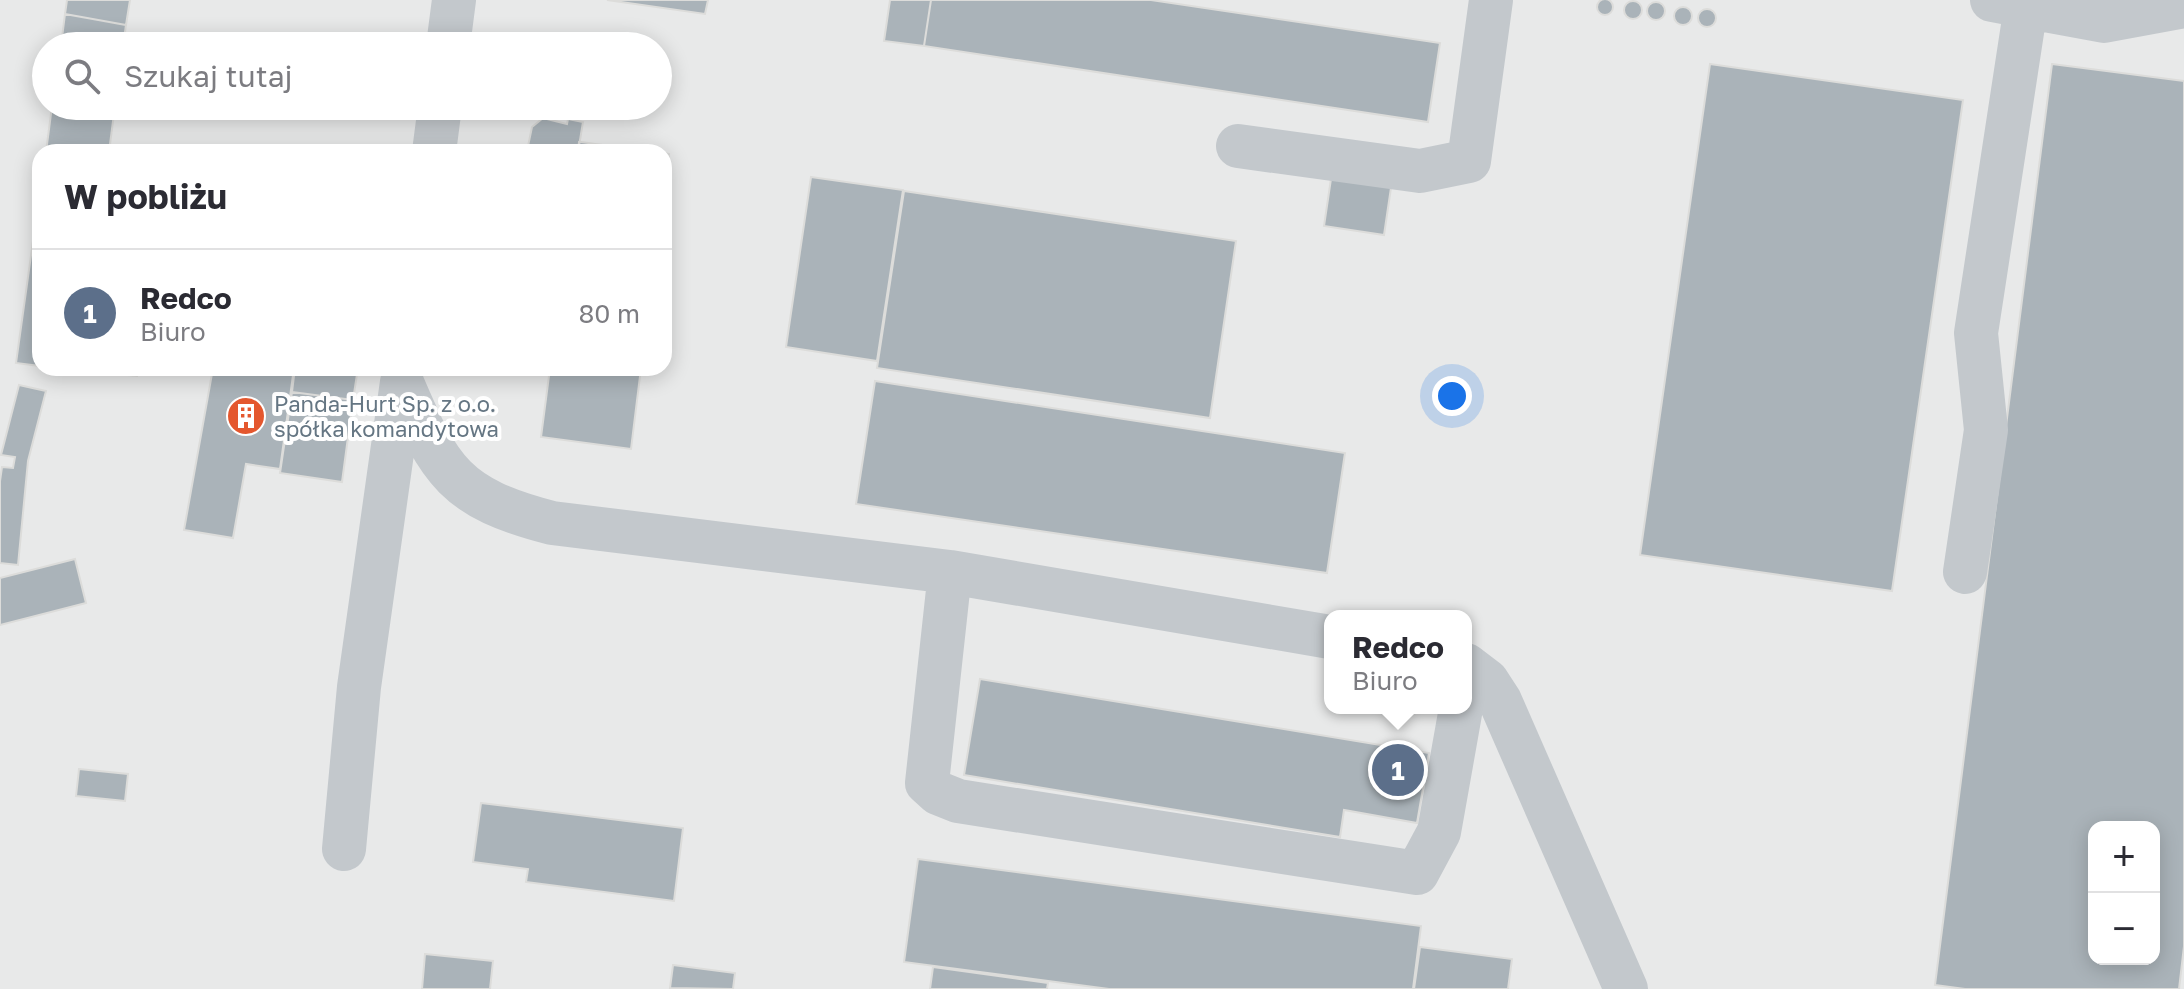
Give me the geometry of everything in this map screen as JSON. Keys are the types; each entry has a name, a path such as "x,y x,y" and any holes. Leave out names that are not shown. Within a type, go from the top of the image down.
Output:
{"lane":[{"path":"450,32 454,0"},
{"path":"1238,146 1420,171 1469,161 1491,0"},
{"path":"1965,572 1986,430 1976,333 2009,3 2104,21 2184,6"},
{"path":"435,144 438,120"},
{"path":"403,376 427,439 457,482 504,511 552,523 950,572 1324,636"},
{"path":"344,849 359,687 403,376"},
{"path":"950,572 927,783 938,793 958,801 1417,873 1439,832 1460,714"},
{"path":"1472,680 1487,681 1500,701 1626,989"}],"shaded area":[{"path":"0,0 2184,0 2184,989 0,989"}],"building":[{"path":"1602,-1 1608,-1 1613,7 1611,13 1602,15 1597,10 1597,4"},
{"path":"67,0 130,0 126,25 65,14"},
{"path":"607,0 708,0 705,14"},
{"path":"890,0 931,0 924,46 884,41"},
{"path":"931,0 1151,0 1440,43 1428,122 924,46"},
{"path":"1633,1 1642,10 1633,19 1624,10"},
{"path":"1656,2 1665,11 1656,20 1647,11"},
{"path":"1683,7 1692,16 1683,25 1674,16"},
{"path":"1707,9 1716,18 1707,27 1698,18"},
{"path":"65,14 126,25 125,32 63,32"},
{"path":"1710,64 1963,100 1892,591 1640,555"},
{"path":"2052,64 2184,81 2184,946 2179,989 1965,989 1935,985"},
{"path":"50,120 113,120 110,144 47,144"},
{"path":"541,120 567,124 568,120 583,122 579,144 528,144 532,127"},
{"path":"1332,172 1392,181 1384,235 1324,226"},
{"path":"811,177 903,190 877,361 786,347"},
{"path":"904,191 1236,241 1210,418 877,368"},
{"path":"32,248 32,365 16,363"},
{"name":"Panda-Hurt Sp. z o.o. spółka komandytowa","path":"212,376 293,376 280,469 246,464 233,538 184,530"},
{"path":"294,376 357,376 353,400 292,392"},
{"path":"549,376 640,376 631,449 541,437"},
{"path":"875,381 1345,453 1327,573 856,504"},
{"path":"19,385 46,391 28,461 18,565 0,563 0,481 2,467 13,468 15,457 1,455"},
{"path":"292,392 353,400 342,482 280,473"},
{"path":"75,559 86,603 0,625 0,578"},
{"path":"980,679 1429,753 1417,823 1344,810 1340,837 964,775"},
{"path":"79,769 128,774 125,801 76,796"},
{"path":"481,803 683,828 674,901 526,882 528,869 473,862"},
{"path":"918,859 1421,926 1413,989 1109,989 904,962"},
{"path":"1420,947 1512,959 1508,989 1414,989"},
{"path":"425,954 493,961 490,989 422,989"},
{"path":"673,965 735,973 733,989 670,988"},
{"path":"933,967 1048,983 1047,989 930,989"}],"place":[{"name":"Panda-Hurt Sp. z o.o. spółka komandytowa","path":"246,416"},
{"name":"Redco","path":"1398,770"}]}
